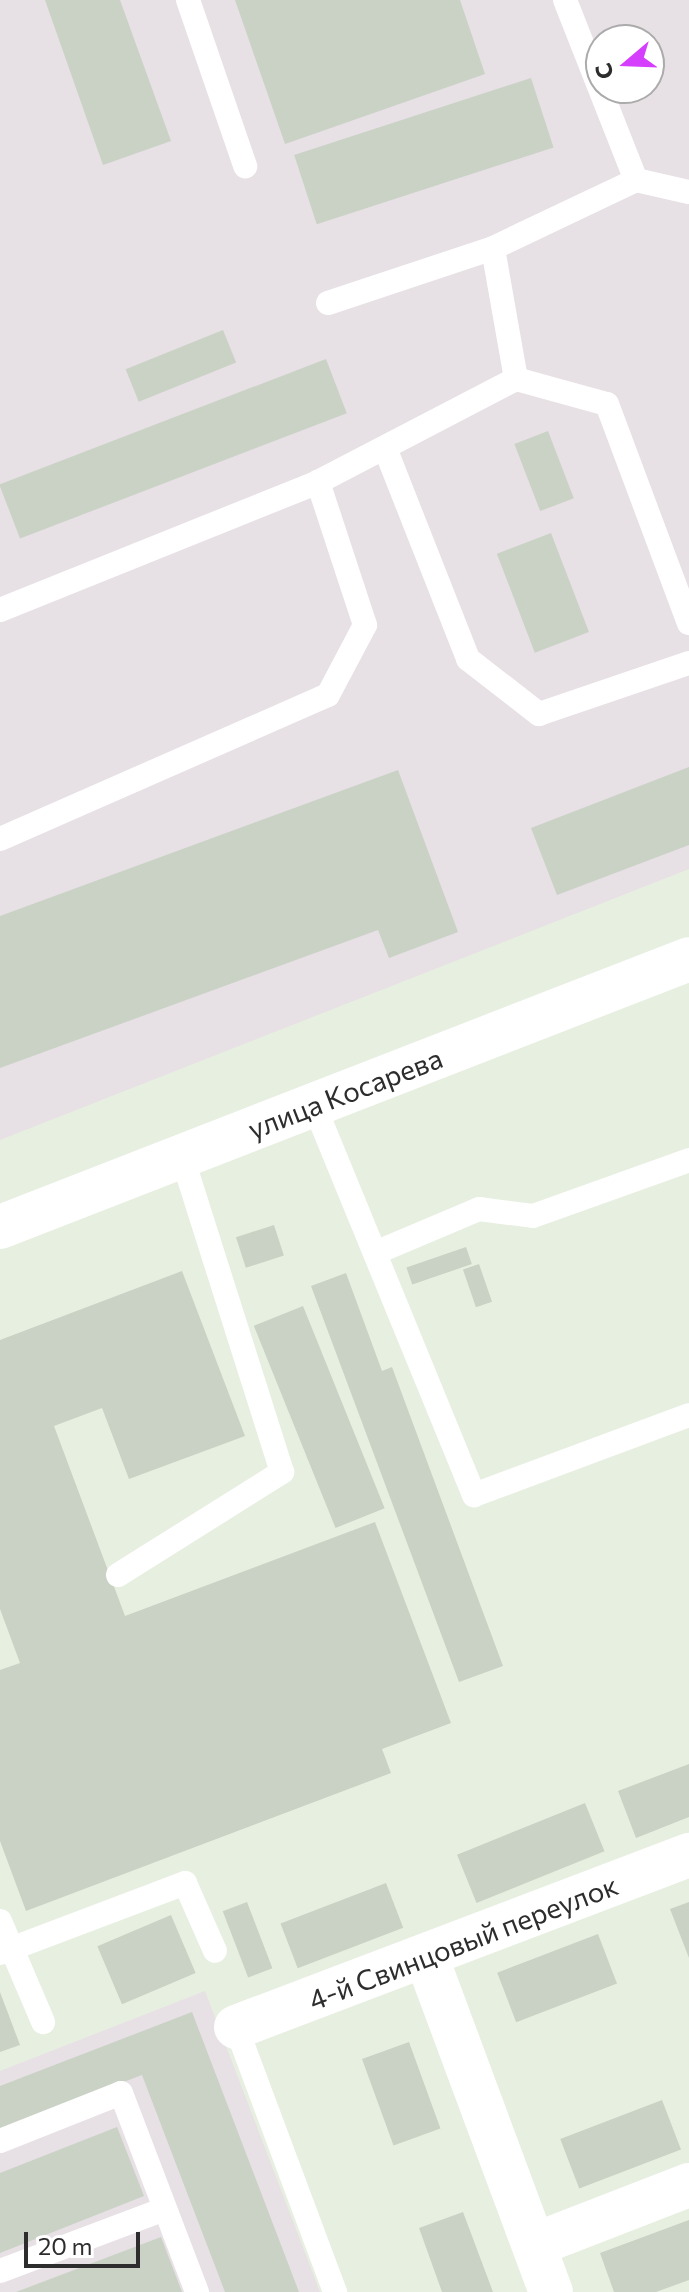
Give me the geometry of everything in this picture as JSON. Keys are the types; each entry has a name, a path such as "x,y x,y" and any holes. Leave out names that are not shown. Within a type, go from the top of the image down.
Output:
{"street":[{"name":"улица Косарева","path":"0,1227 689,959"},
{"name":"4-й Свинцовый переулок","path":"236,2027 689,1855"},
{"path":"426,1956 551,2292"},
{"path":"534,2245 689,2185"}],"lane":[{"path":"188,0 245,166"},
{"path":"565,0 636,180"},
{"path":"328,303 493,248 636,180 689,192"},
{"path":"493,248 516,379"},
{"path":"0,610 318,482 516,379 607,404 689,623"},
{"path":"385,448 468,659 539,714 689,663"},
{"path":"0,839 328,695 365,625 318,482"},
{"path":"314,1105 474,1495 689,1415"},
{"path":"118,1575 282,1472 182,1156"},
{"path":"375,1253 479,1209 533,1216 689,1160"},
{"path":"6,1951 185,1883 215,1951"},
{"path":"0,1921 6,1951 43,2022"},
{"path":"236,2027 335,2292"},
{"path":"0,2141 121,2093 197,2292"},
{"path":"0,2271 165,2209"}],"shaded area":[{"path":"0,0 689,0 689,869 0,1140"},
{"path":"205,1991 320,2292 0,2292 0,2071"}],"building":[{"path":"45,0 120,0 171,141 103,165"},
{"path":"235,0 460,0 485,74 285,144"},
{"path":"531,78 554,147 317,224 294,155"},
{"path":"223,330 236,362 139,402 126,369"},
{"path":"326,359 347,413 20,539 0,484"},
{"path":"548,431 574,498 540,511 514,444"},
{"path":"551,533 589,632 535,653 497,554"},
{"path":"689,767 689,845 557,895 531,828"},
{"path":"398,770 458,932 389,958 378,930 0,1068 0,916"},
{"path":"274,1225 284,1255 246,1268 236,1237"},
{"path":"466,1247 472,1264 412,1285 406,1268"},
{"path":"479,1264 492,1302 476,1307 463,1270"},
{"path":"182,1271 245,1436 129,1479 102,1408 54,1426 125,1616 375,1522 451,1723 382,1749 391,1773 26,1911 0,1841 0,1670 20,1663 0,1609 0,1340"},
{"path":"346,1273 382,1371 392,1367 503,1666 459,1682 311,1286"},
{"path":"303,1306 385,1508 336,1528 254,1326"},
{"path":"689,1764 689,1817 636,1838 618,1791"},
{"path":"585,1803 604,1851 477,1903 457,1855"},
{"path":"386,1883 403,1928 298,1968 281,1923"},
{"path":"247,1902 272,1968 248,1978 223,1911"},
{"path":"689,1902 689,1958 670,1909"},
{"path":"171,1915 196,1973 122,2004 97,1946"},
{"path":"598,1934 617,1983 516,2022 497,1973"},
{"path":"0,1992 20,2045 0,2052"},
{"path":"192,2012 299,2292 225,2292 142,2075 0,2129 0,2086"},
{"path":"409,2042 440,2128 393,2146 362,2059"},
{"path":"662,2100 681,2149 579,2189 560,2139"},
{"path":"117,2127 144,2196 0,2253 0,2173"},
{"path":"463,2212 493,2292 442,2292 419,2228"},
{"path":"689,2220 689,2280 656,2292 614,2292 600,2253"},
{"path":"161,2237 182,2292 16,2292"}]}
